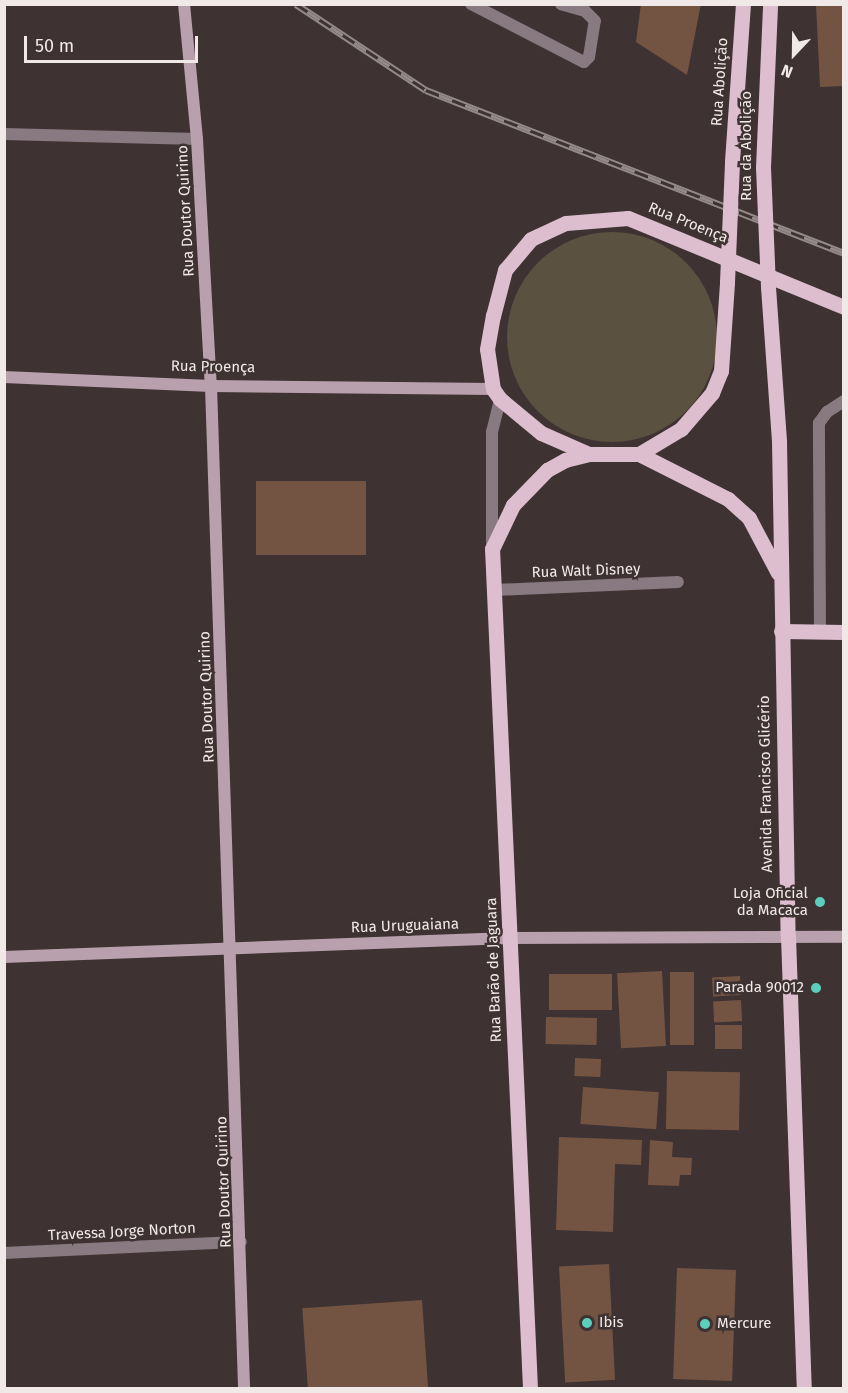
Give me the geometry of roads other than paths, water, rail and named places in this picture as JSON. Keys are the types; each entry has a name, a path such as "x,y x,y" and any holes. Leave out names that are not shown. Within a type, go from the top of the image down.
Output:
{"main road":[{"name":"Rua Abolição","path":"732,161 743,4"},
{"name":"Rua da Abolição","path":"768,287 763,167 770,4"},
{"name":"Rua da Abolição","path":"639,454 681,429 712,393 722,371 732,161"},
{"name":"Rua Proença","path":"496,394 488,349 506,270 531,239 566,223 628,218 843,307"},
{"name":"Avenida Francisco Glicério","path":"768,287 778,441 778,573 804,1389"},
{"path":"496,394 541,433 589,454"},
{"path":"492,549 513,505 530,485 565,460 589,454 639,454 728,499 749,518 778,573"},
{"name":"Rua Barão de Jaguara","path":"492,549 530,1389"},
{"path":"781,631 843,632"}],"street":[{"name":"Rua Doutor Quirino","path":"184,4 197,139 210,386 232,947 244,1389"},
{"path":"471,4 584,62 589,57 595,21 585,12 561,4"},
{"path":"4,134 197,139"},
{"name":"Rua Proença","path":"4,377 210,386 496,394"},
{"path":"492,549 492,432 496,394"},
{"path":"820,632 819,423 826,412 843,401"},
{"name":"Rua Walt Disney","path":"495,590 678,582"},
{"name":"Rua Uruguaiana","path":"4,957 510,938 843,936"},
{"name":"Travessa Jorge Norton","path":"4,1253 241,1242"}],"railway":[{"path":"296,4 426,90 844,253"}],"place":[{"name":"Loja Oficial da Macaca","path":"820,902"},
{"name":"Parada 90012","path":"816,988"},
{"name":"Ibis","path":"587,1323"},
{"name":"Mercure","path":"705,1324"}]}
